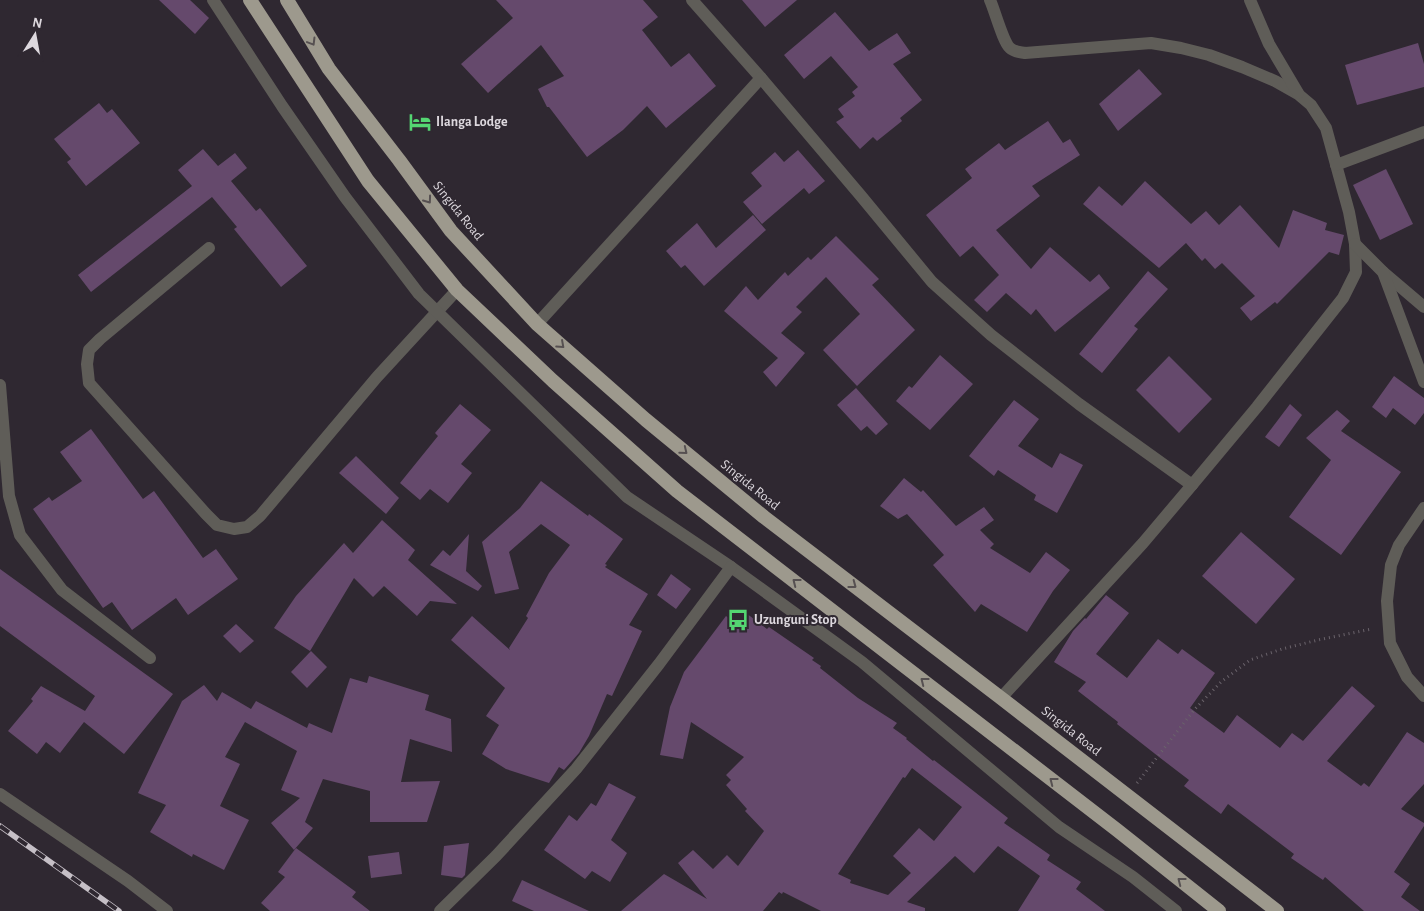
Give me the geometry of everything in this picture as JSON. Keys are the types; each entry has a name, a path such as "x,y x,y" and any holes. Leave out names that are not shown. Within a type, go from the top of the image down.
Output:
{"highway":[{"path":"250,0 368,181 457,290 552,381 677,491 1219,911"},
{"name":"Singida Road","path":"287,0 329,70 451,231 537,324 646,420 764,517 1276,911"}],"street":[{"path":"214,0 282,106 345,197 419,294 627,497 731,567 862,662 1059,827 1133,877 1176,911"},
{"path":"692,0 761,78 932,282 1005,347 1079,404 1192,485"},
{"path":"990,0 1004,39 1009,48 1015,51 1025,53 1151,43 1209,55 1242,66 1298,94 1311,105 1326,128 1356,244 1356,272 1343,298 1257,407 1143,543 1001,698"},
{"path":"1250,0 1269,44 1298,94"},
{"path":"537,324 761,78"},
{"path":"1336,165 1424,132"},
{"path":"1356,244 1384,272 1424,307"},
{"path":"209,248 100,339 89,350 86,364 89,383 206,514 217,525 234,529 247,526 260,516 377,377 457,290"},
{"path":"1384,272 1424,382"},
{"path":"0,385 9,496 20,535 62,590 150,658"},
{"path":"1424,508 1399,545 1391,565 1387,601 1390,643 1406,677 1424,696"},
{"path":"440,911 496,856 576,769 659,664 731,567"},
{"path":"0,794 128,881 166,911"}],"path":[{"path":"1127,795 1194,710 1221,682 1250,660 1282,649 1318,640 1389,626"}],"building":[{"path":"159,0 190,0 209,18 195,34"},
{"path":"496,0 643,0 658,17 642,30 671,67 689,53 716,86 666,128 647,106 623,130 587,157 549,107 547,107 538,89 564,76 541,45 488,93 461,64 513,18"},
{"path":"742,0 797,0 765,27"},
{"path":"835,12 869,51 897,33 911,53 893,64 922,100 900,118 902,121 877,141 873,137 860,149 836,122 844,117 838,109 855,96 852,92 858,87 831,56 804,79 784,55"},
{"path":"1418,43 1424,64 1424,87 1357,105 1345,65"},
{"path":"1139,69 1162,94 1118,131 1099,104"},
{"path":"99,103 107,113 112,109 140,143 86,186 67,162 71,159 54,139"},
{"path":"1048,121 1063,143 1070,139 1080,155 1032,186 1040,196 996,230 1031,269 1050,247 1090,282 1099,274 1110,288 1055,332 1036,309 1031,315 1006,293 987,312 974,300 999,275 973,246 960,257 926,215 972,178 965,169 999,143 1005,150"},
{"path":"203,149 218,166 235,153 247,168 231,181 256,211 260,208 307,266 281,287 234,229 237,227 212,197 91,292 78,275 192,186 178,170"},
{"path":"798,150 825,181 809,194 804,188 762,224 743,202 762,186 751,173 775,152 784,162"},
{"path":"1386,169 1413,224 1380,240 1353,185"},
{"path":"1145,181 1191,224 1206,211 1219,225 1240,205 1279,248 1293,210 1327,223 1325,230 1344,235 1339,255 1329,252 1277,304 1275,302 1251,321 1240,308 1255,296 1222,263 1215,269 1205,258 1202,261 1186,243 1159,268 1083,204 1099,186 1122,206"},
{"path":"753,215 766,230 704,286 685,265 681,268 666,251 697,223 716,248"},
{"path":"836,236 879,279 872,285 915,330 857,386 823,350 860,314 826,277 796,307 802,312 781,333 805,353 776,387 763,372 778,358 724,311 746,286 758,300 785,272 788,276 808,257 811,260"},
{"path":"1148,271 1168,289 1134,326 1138,329 1102,373 1079,354"},
{"path":"940,355 973,384 930,430 896,401 909,386 912,388"},
{"path":"1169,356 1212,399 1179,433 1136,390"},
{"path":"1394,376 1424,398 1424,413 1415,425 1393,408 1386,418 1372,407"},
{"path":"856,388 888,424 876,435 867,426 861,431 837,405"},
{"path":"1014,400 1039,419 1018,446 1052,468 1060,453 1083,465 1057,513 1034,500 1036,495 998,470 994,476 969,456"},
{"path":"460,404 491,430 461,464 472,473 448,503 430,489 420,500 400,483 438,436 435,433"},
{"path":"1290,404 1302,415 1279,447 1265,437"},
{"path":"1337,410 1350,421 1341,431 1401,472 1341,555 1289,517 1331,460 1306,438"},
{"path":"91,429 143,499 154,491 203,558 216,549 238,579 188,615 176,598 132,630 112,602 103,608 33,509 49,497 52,501 82,481 60,452"},
{"path":"356,456 399,498 386,514 339,473"},
{"path":"904,478 921,492 923,490 956,526 984,507 994,520 980,530 994,544 990,548 1030,573 1046,552 1070,570 1053,591 1027,632 981,604 975,612 933,565 944,555 907,514 898,519 880,506"},
{"path":"541,481 623,539 605,564 607,565 605,567 648,594 629,625 642,631 612,696 607,694 589,736 579,753 564,770 559,767 549,783 506,769 482,754 499,725 486,716 505,688 451,640 472,616 510,650 509,648 528,618 526,616 549,573 570,545 541,524 509,552 519,589 495,594 482,542 520,508"},
{"path":"382,520 415,550 408,560 457,604 430,601 417,616 384,586 373,597 354,578 310,651 274,628 296,596 344,543 353,553"},
{"path":"1241,532 1295,579 1256,624 1202,576"},
{"path":"469,534 466,571 482,586 478,591 430,565 443,550 450,556"},
{"path":"0,569 173,694 124,754 84,722 60,753 46,742 37,754 8,731 33,701 31,699 41,686 85,711 95,696 0,626"},
{"path":"671,574 691,589 676,609 657,595"},
{"path":"1106,595 1129,613 1096,654 1127,678 1158,639 1178,654 1182,649 1215,673 1190,708 1224,733 1237,715 1280,748 1292,733 1303,741 1352,686 1375,706 1327,761 1361,786 1364,783 1369,787 1407,732 1424,743 1424,784 1401,809 1424,823 1424,826 1394,872 1410,884 1401,897 1420,911 1364,911 1325,877 1323,880 1291,858 1294,854 1228,804 1221,814 1184,786 1189,780 1078,691 1086,682 1054,662 1073,631"},
{"path":"746,613 767,629 769,627 814,658 812,660 821,666 820,668 858,698 897,723 893,728 906,739 1008,818 1004,823 1050,855 1047,860 1081,882 1076,889 1105,911 1018,911 1040,876 998,846 974,873 955,856 907,902 925,908 925,911 821,911 783,892 782,894 779,892 763,911 621,911 664,874 707,899 678,863 693,850 713,869 727,855 738,866 764,831 745,811 747,809 726,785 731,780 726,775 744,757 691,722 683,759 660,755 670,707 684,672 726,616 737,625","holes":["912,768 962,807 934,841 919,828 893,856 911,873 888,895 850,883 851,880 838,874 903,777 905,778"]},
{"path":"236,624 254,641 240,653 223,636"},
{"path":"311,651 327,667 307,688 291,672"},
{"path":"369,676 429,695 425,710 451,719 452,752 410,739 401,782 440,781 427,822 370,822 370,791 323,779 305,822 313,828 294,850 271,823 300,798 281,790 297,751 245,722 225,757 240,764 220,806 249,820 224,870 193,854 192,857 150,832 166,805 138,793 182,701 204,685 217,701 222,692 251,709 256,701 307,728 309,723 332,733 350,678 367,683"},
{"path":"609,783 636,797 611,840 627,853 610,882 592,871 585,879 544,850 569,815 577,821 591,803 596,806"},
{"path":"469,843 465,875 462,878 441,875 444,846"},
{"path":"296,848 356,892 352,897 370,911 270,911 261,903 285,877 278,872"},
{"path":"399,852 402,874 371,878 368,856"},
{"path":"522,880 589,911 534,911 512,901"}],"railway":[{"path":"0,826 119,911"}],"place":[{"name":"Ilanga Lodge","path":"420,122"},
{"name":"Uzunguni Stop","path":"738,620"}]}
